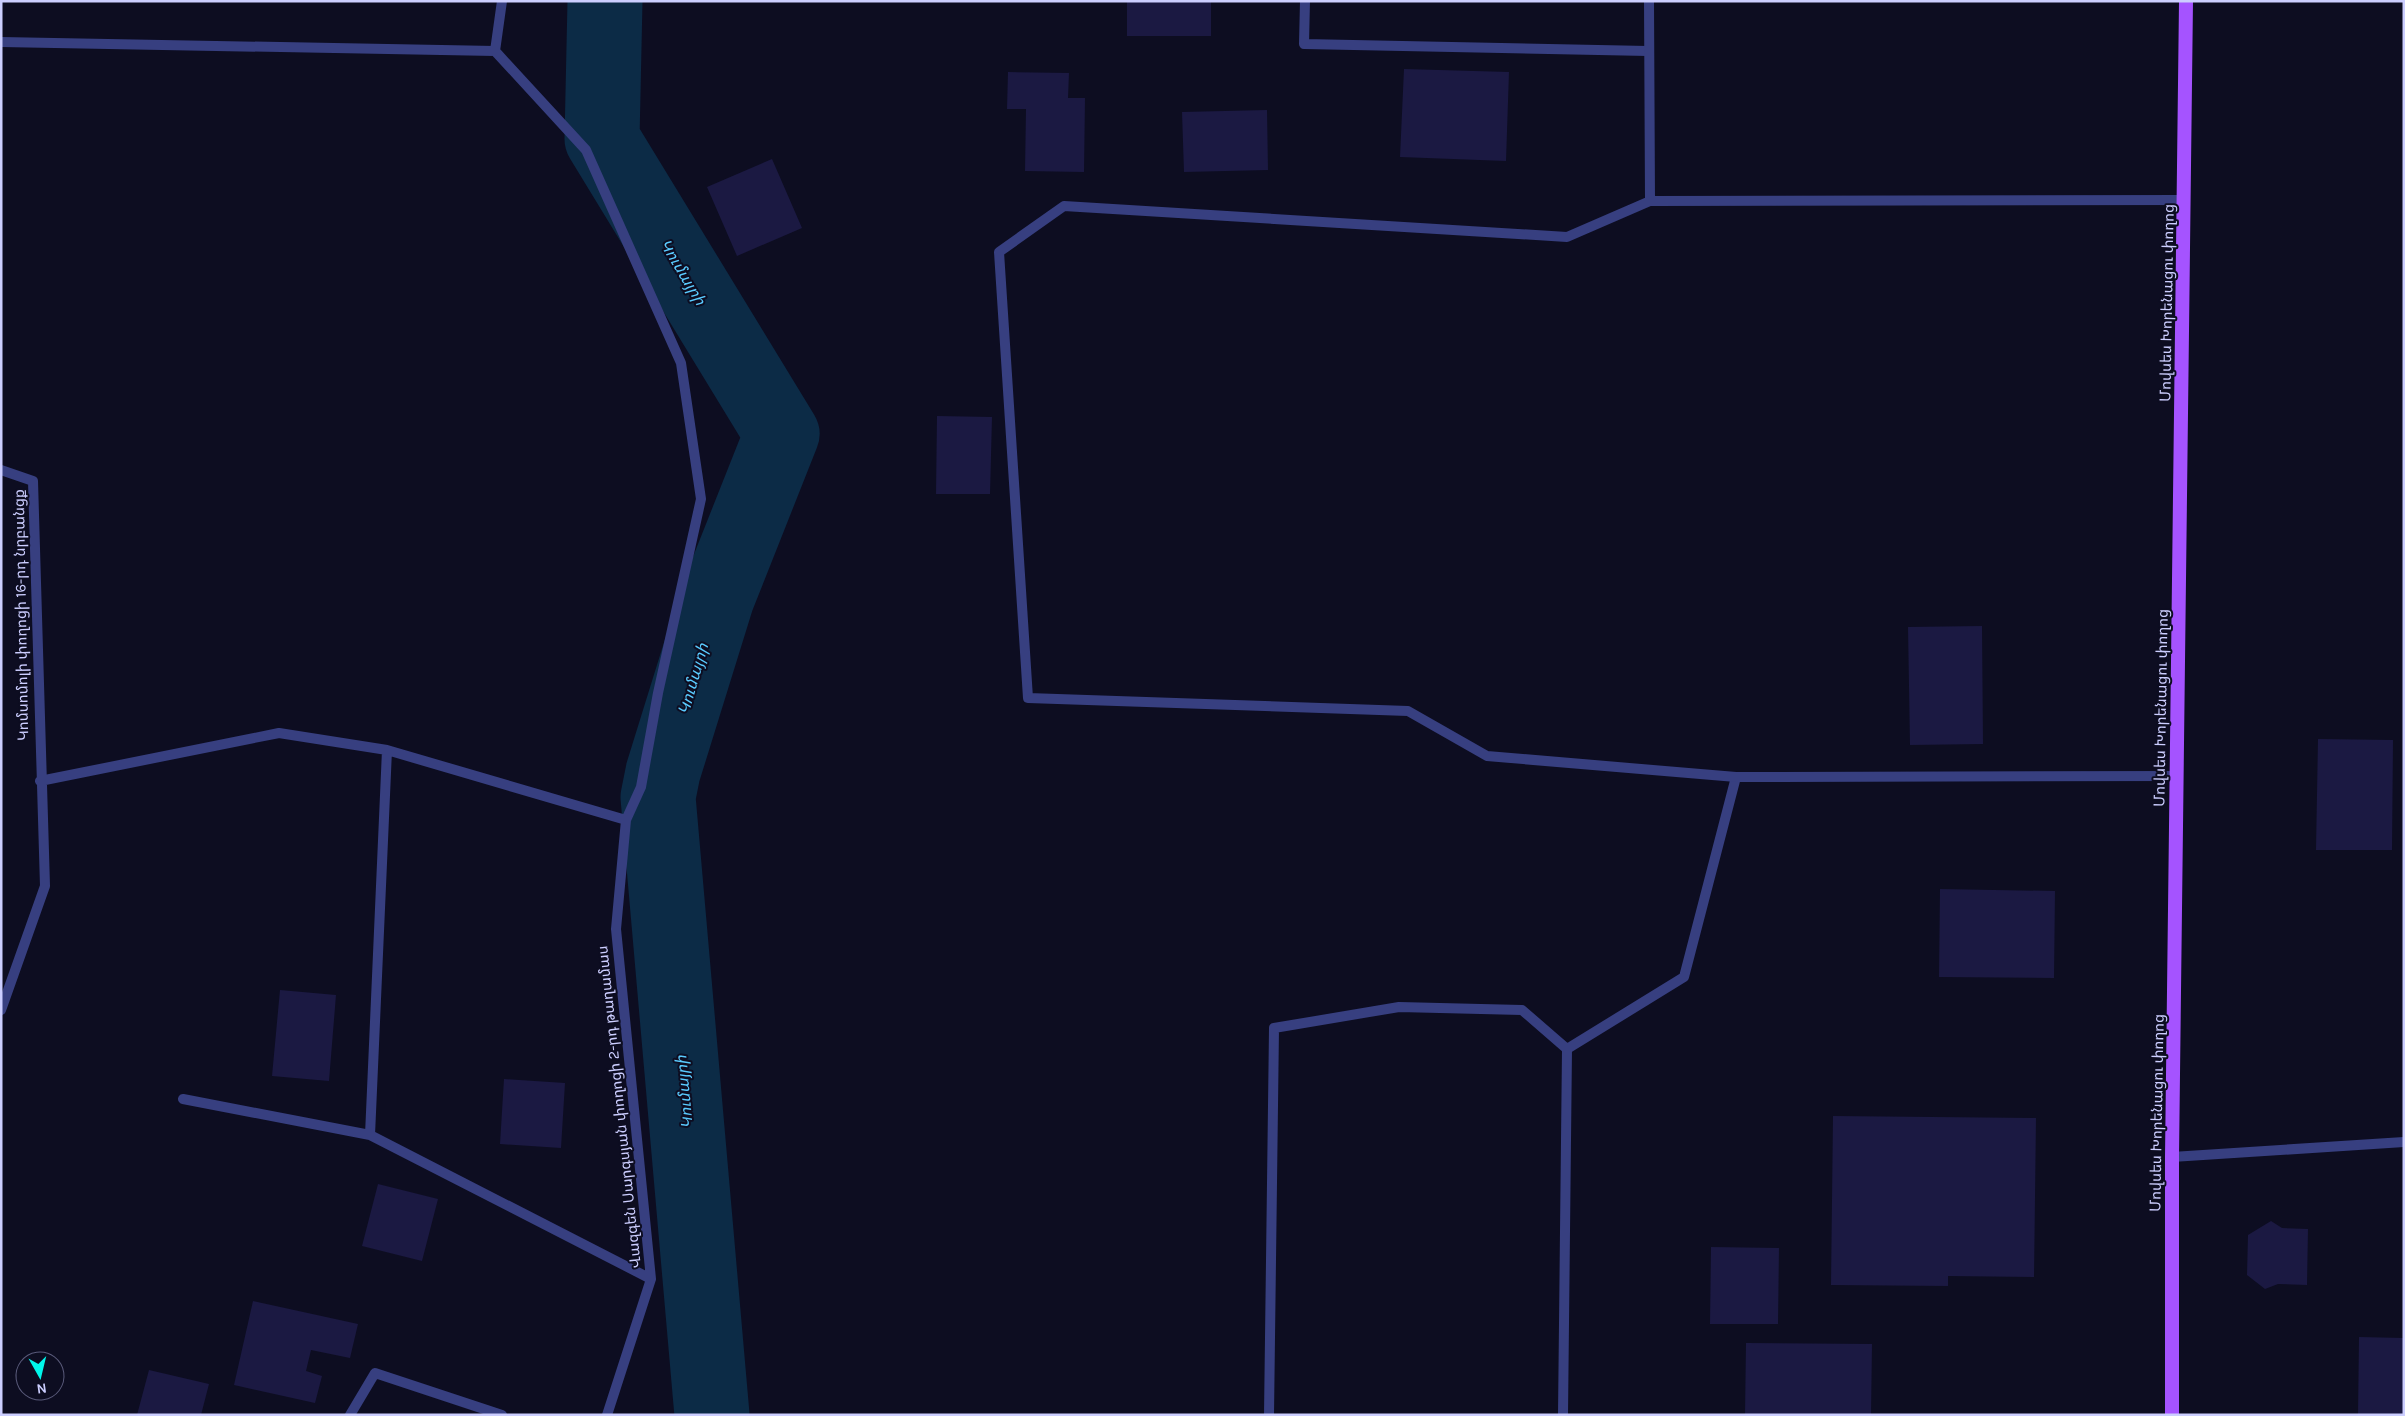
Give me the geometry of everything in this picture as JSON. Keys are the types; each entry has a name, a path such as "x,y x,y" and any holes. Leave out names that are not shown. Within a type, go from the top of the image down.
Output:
{"main road":[{"name":"Մովսես Խորենացու փողոց","path":"2172,1415 2172,1158 2186,1"}],"street":[{"path":"1,42 495,52 502,1"},
{"path":"1305,1 1304,44 1648,51"},
{"path":"1650,1 1648,51 1650,201"},
{"name":"Վազգեն Սարգսյան փողոցի 2-րդ թաղամաս","path":"495,52 586,150 681,363 701,499 658,693 641,787 626,820 616,929 651,1279 607,1415"},
{"path":"2177,776 1736,777 1487,756 1408,711 1028,698 999,252 1064,206 1567,237 1650,201 2184,200"},
{"name":"Կոմսոմոլի փողոցի 16-րդ նրբանցք","path":"1,470 33,481 40,781"},
{"path":"1,1010 45,886 40,781 279,733 387,750 626,820"},
{"path":"370,1135 387,750"},
{"path":"1567,1049 1684,977 1736,777"},
{"path":"1269,1415 1274,1028 1399,1008 1522,1010 1567,1049 1563,1415"},
{"path":"182,1099 370,1135 651,1279"},
{"path":"2172,1158 2404,1142"},
{"path":"350,1415 374,1373 502,1415"}],"building":[{"path":"1127,1 1211,1 1211,36 1127,36"},
{"path":"1404,69 1509,72 1506,161 1400,157"},
{"path":"1008,72 1069,73 1068,98 1085,98 1084,172 1025,171 1026,109 1007,109"},
{"path":"1267,110 1268,170 1184,172 1182,112"},
{"path":"772,159 802,228 737,256 707,187"},
{"path":"937,416 992,417 990,494 936,494"},
{"path":"1982,626 1983,744 1910,745 1908,627"},
{"path":"2318,739 2393,740 2392,850 2316,850"},
{"path":"1940,889 2055,891 2054,978 1939,977"},
{"path":"280,990 336,995 329,1081 272,1076"},
{"path":"504,1079 565,1083 561,1148 500,1144"},
{"path":"1833,1116 2036,1118 2034,1277 1948,1276 1948,1286 1831,1285"},
{"path":"378,1184 438,1199 422,1261 362,1246"},
{"path":"2271,1221 2282,1228 2308,1229 2307,1285 2278,1284 2265,1289 2247,1275 2248,1235"},
{"path":"1711,1247 1779,1248 1778,1324 1710,1324"},
{"path":"253,1301 358,1324 350,1358 311,1350 306,1371 322,1376 315,1403 234,1385"},
{"path":"2359,1337 2404,1338 2404,1415 2358,1415"},
{"path":"1746,1343 1872,1344 1871,1415 1745,1415"},
{"path":"149,1370 209,1384 201,1415 137,1415"}],"waterway":[{"name":"Կումայրի","path":"605,1 602,139 782,434 717,598 663,772 658,797 712,1415"}]}
